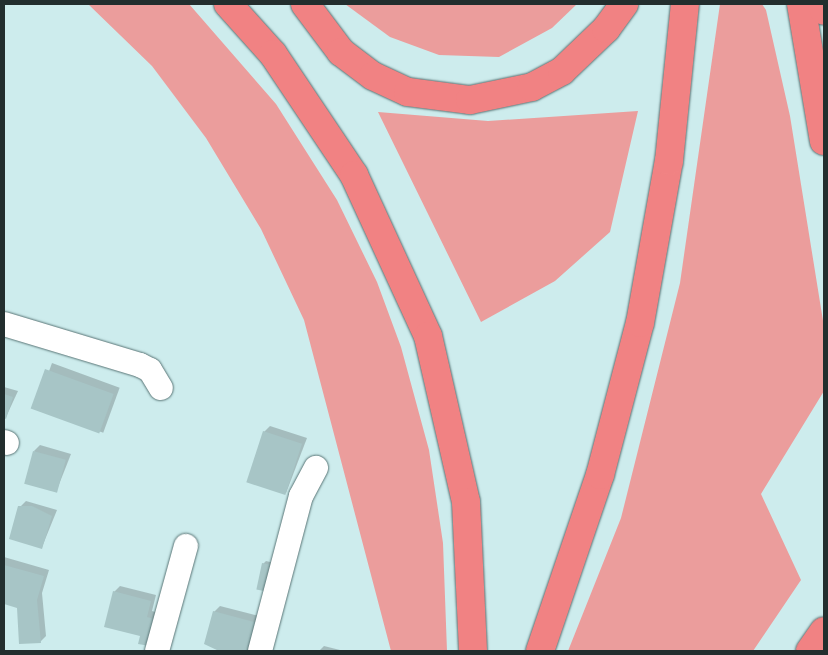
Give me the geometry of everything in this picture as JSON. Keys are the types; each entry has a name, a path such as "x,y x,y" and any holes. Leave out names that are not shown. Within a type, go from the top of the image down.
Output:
{"highway":[{"path":"228,4 273,54 354,175 428,336 466,502 473,651"},
{"path":"305,4 341,52 373,76 408,92 470,100 532,87 562,71 606,29 624,4"},
{"path":"540,651 600,475 640,323 670,161 685,4"},
{"path":"801,4 824,141"},
{"path":"822,4 824,11"},
{"path":"810,651 824,631"}],"lane":[{"path":"4,324 140,365 150,370 162,388"},
{"path":"260,651 301,496 316,468"},
{"path":"157,651 186,546"}],"shaded area":[{"path":"88,4 189,4 276,104 337,200 377,282 401,347 429,450 443,543 447,651 391,651 304,320 261,229 206,138 152,66"},
{"path":"345,4 577,4 552,28 499,57 439,55 390,37"},
{"path":"720,4 762,4 766,10 790,116 824,327 824,391 761,494 801,580 753,651 568,651 621,518 680,283"},
{"path":"638,111 610,232 555,281 481,322 378,112 488,121"}],"building":[{"path":"45,369 114,394 99,433 31,408"},
{"path":"4,394 13,397 6,419 4,418"},
{"path":"263,431 302,444 285,495 246,482"},
{"path":"33,451 66,460 57,493 24,484"},
{"path":"18,506 32,506 52,516 42,549 9,539"},
{"path":"262,563 276,566 270,592 256,589"},
{"path":"4,565 44,576 37,600 41,643 19,644 17,608 4,604"},
{"path":"113,591 151,601 147,617 157,620 150,646 138,644 140,636 104,627"},
{"path":"213,611 258,623 250,651 219,651 204,644"}]}
